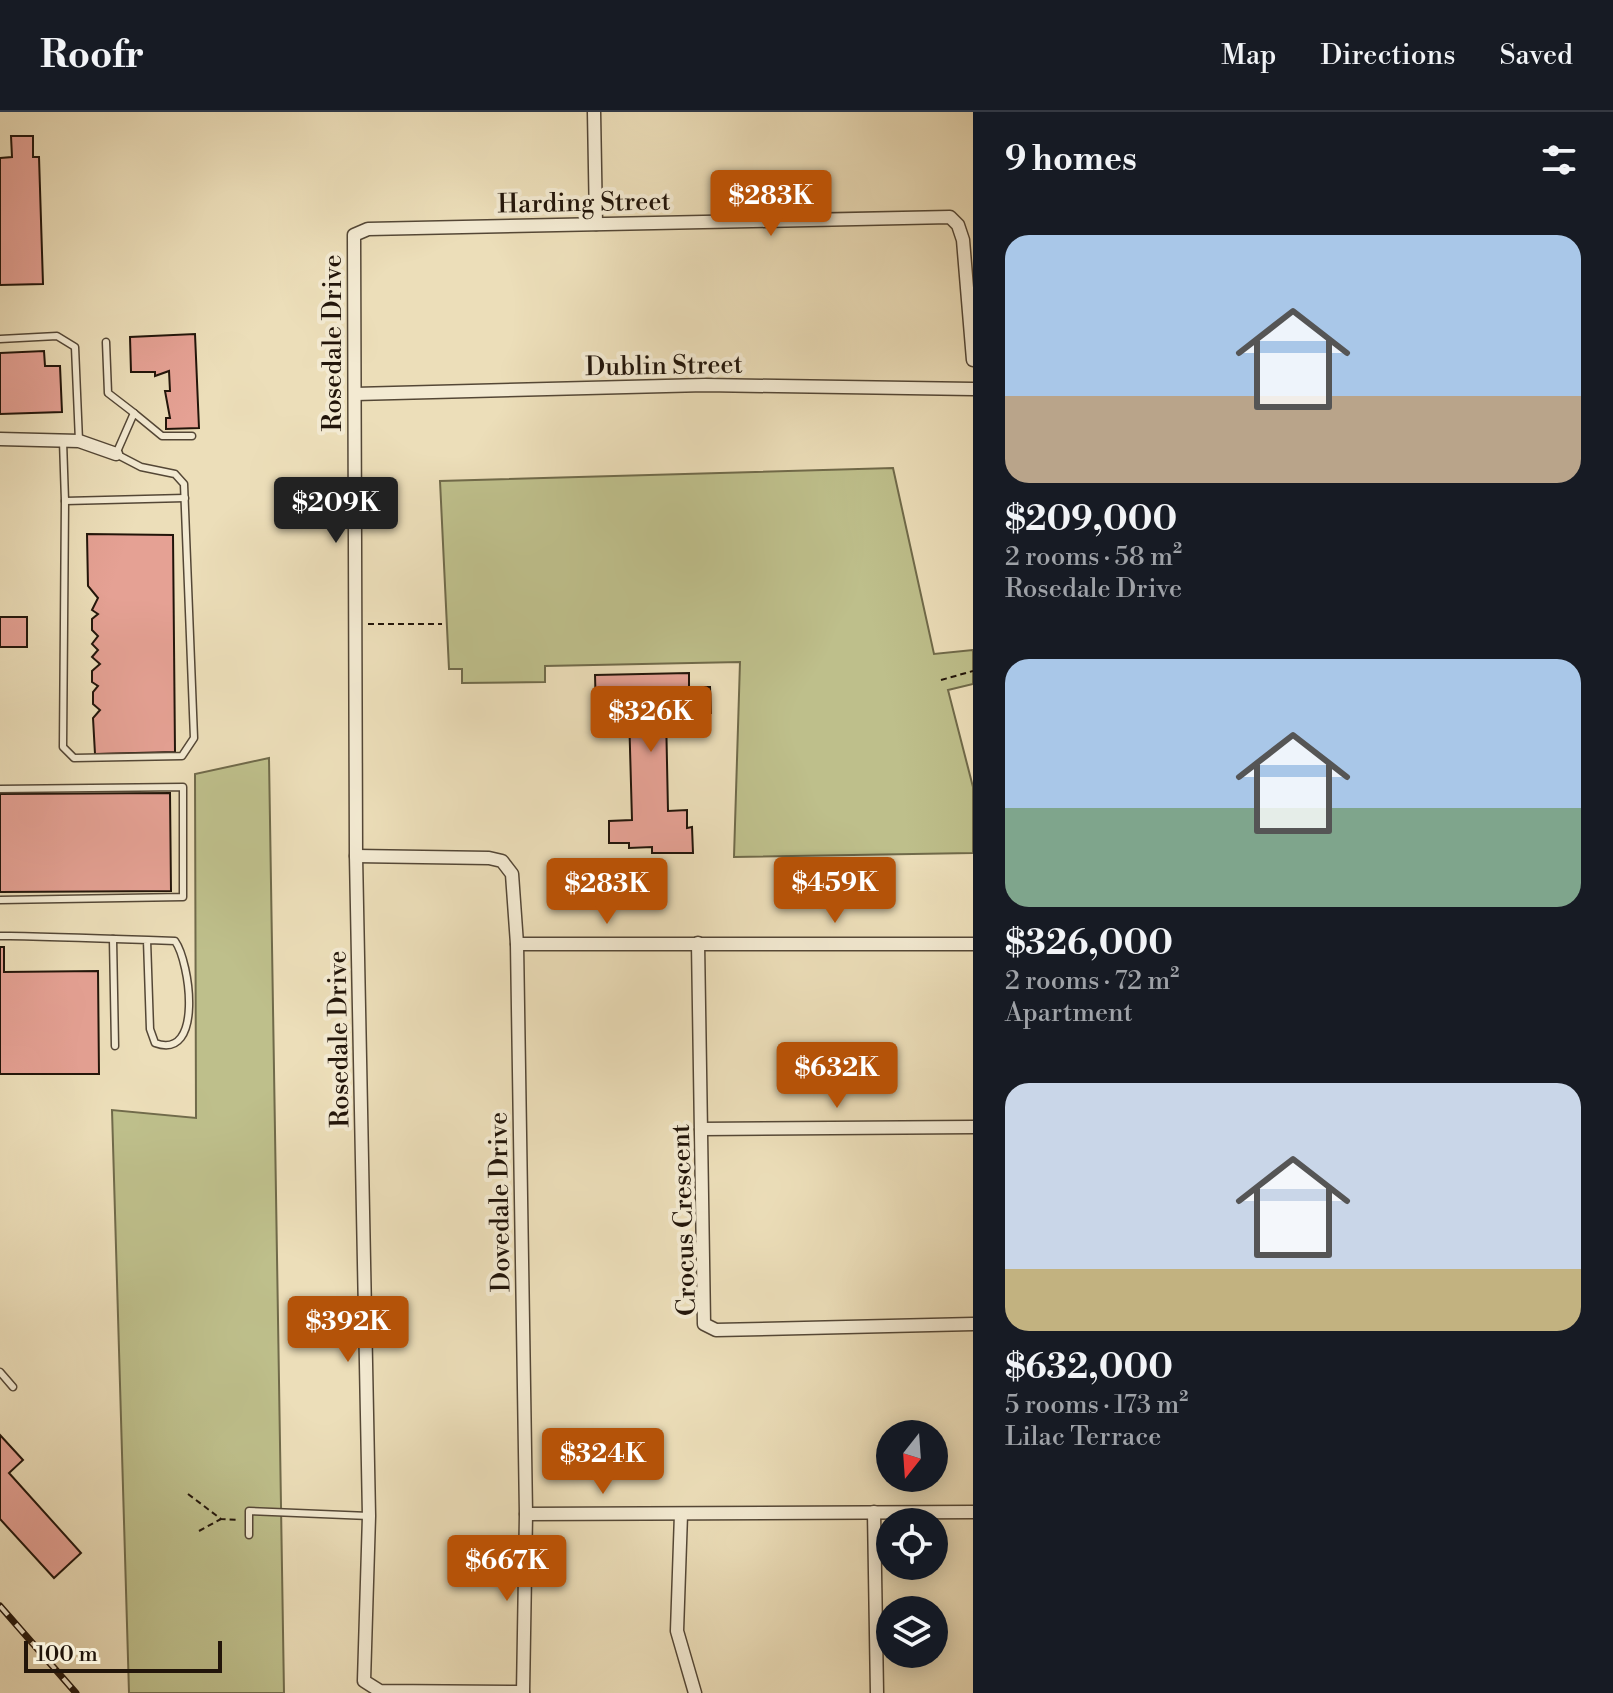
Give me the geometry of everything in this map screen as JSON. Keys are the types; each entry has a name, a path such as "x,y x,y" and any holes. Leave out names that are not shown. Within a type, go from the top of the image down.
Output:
{"street":[{"path":"594,112 596,224"},
{"name":"Harding Street","path":"354,235 368,229 950,217 958,225 963,240 973,360"},
{"name":"Rosedale Drive","path":"354,235 353,624 369,1516 364,1681 380,1691 523,1692"},
{"name":"Dublin Street","path":"355,394 705,385 973,389"},
{"path":"0,439 79,441 116,454"},
{"name":"Dovedale Drive","path":"356,856 502,861 512,874 517,944 526,1514 523,1692"},
{"name":"Crocus Crescent","path":"698,943 704,1324 716,1330 973,1324"},
{"path":"517,944 973,944"},
{"path":"701,1129 973,1127"},
{"path":"874,1512 877,1693"},
{"path":"526,1514 973,1512"},
{"path":"681,1514 677,1631 695,1693"}],"lane":[{"path":"0,339 57,336 75,347 79,441"},
{"path":"106,342 108,393 162,436 192,436"},
{"path":"63,440 63,747 74,758 182,756 194,738 184,484 175,474 141,467 116,454 134,413"},
{"path":"65,501 185,498"},
{"path":"0,789 183,787 183,897 0,900"},
{"path":"0,936 113,939 147,940 175,941 184,954 188,1029 178,1044 167,1047 155,1043 150,1029 147,940"},
{"path":"113,939 115,1046"},
{"path":"0,1372 13,1387"},
{"path":"249,1535 249,1511 369,1516"}],"path":[{"path":"353,624 442,624"},
{"path":"941,680 973,671"},
{"path":"188,1494 221,1519"},
{"path":"199,1531 221,1519 249,1521"}],"green space":[{"path":"893,468 934,654 973,650 973,684 948,690 973,787 973,853 734,857 740,662 545,666 545,682 462,683 462,669 449,669 440,481"},
{"path":"269,758 284,1693 129,1693 112,1110 196,1118 195,774"}],"building":[{"path":"11,136 33,136 33,157 39,157 43,284 0,285 0,158 12,157"},
{"path":"195,334 199,428 166,429 166,418 170,418 165,391 170,391 169,371 155,376 155,372 131,372 130,337"},
{"path":"44,351 45,366 60,366 62,412 0,414 0,353"},
{"path":"87,534 173,535 175,752 95,754 93,718 100,710 93,704 93,692 98,686 92,682 92,671 100,664 92,657 98,650 92,644 98,636 92,630 92,619 98,614 92,610 98,598 88,586"},
{"path":"0,617 27,617 27,647 0,647"},
{"path":"689,673 689,687 710,687 711,713 666,714 668,811 687,810 687,828 692,827 693,853 652,853 652,847 629,848 629,843 609,843 609,821 632,820 629,713 596,713 595,675"},
{"path":"170,793 171,891 0,892 0,794"},
{"path":"0,947 4,947 4,972 98,971 99,1074 0,1074"},
{"path":"0,1435 23,1460 9,1473 81,1553 54,1578 0,1519"}],"railway":[{"path":"0,1606 76,1693"}]}
